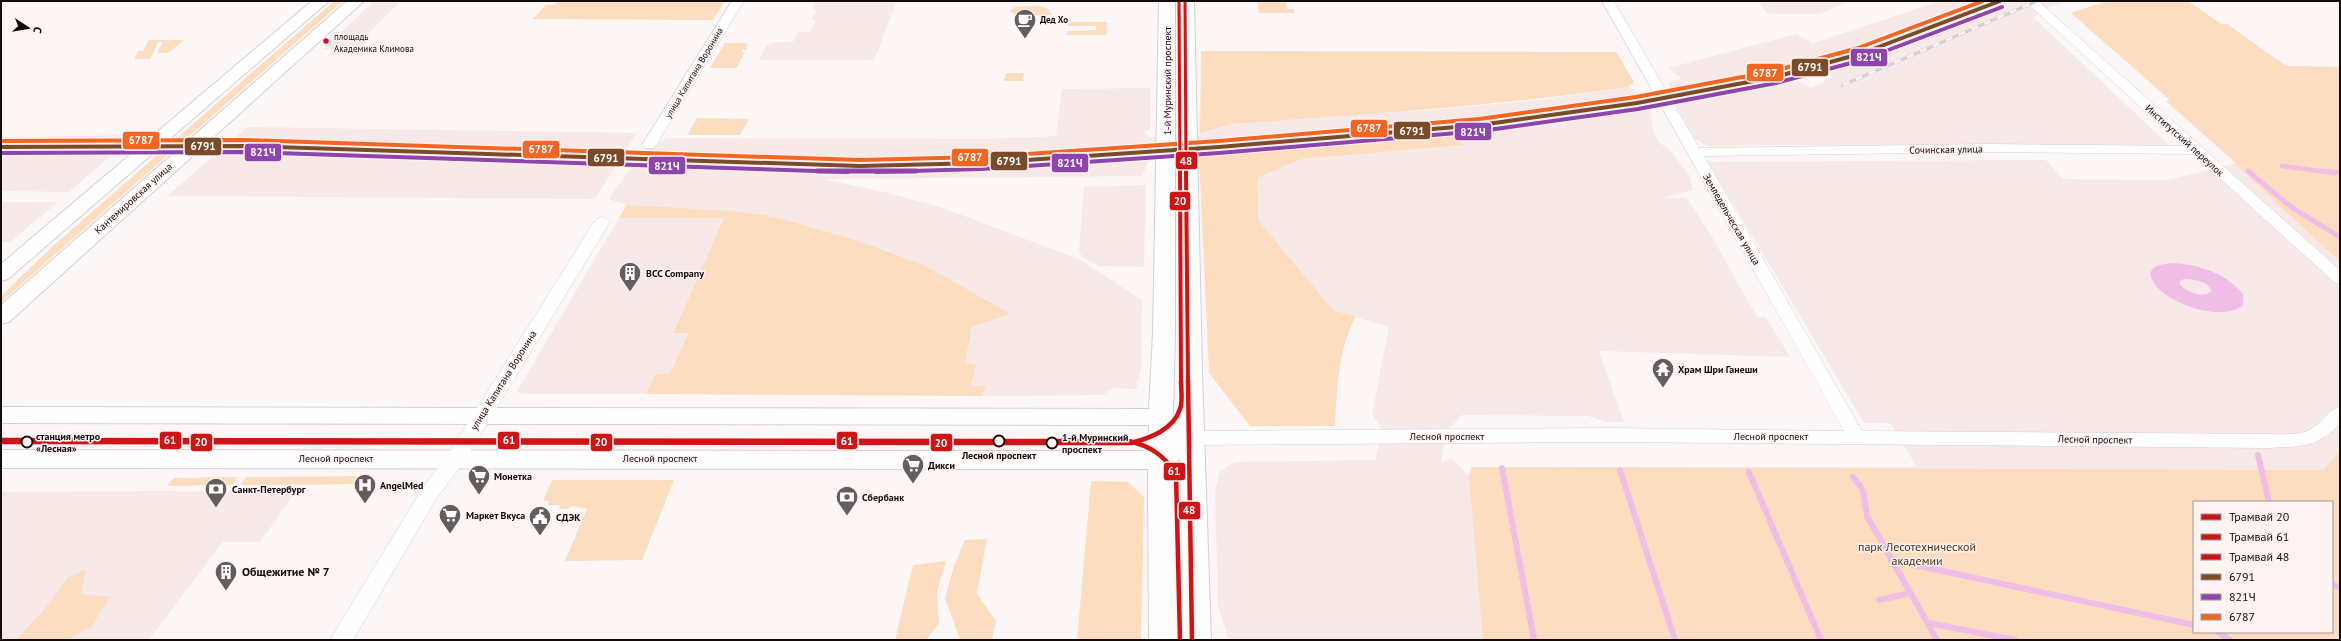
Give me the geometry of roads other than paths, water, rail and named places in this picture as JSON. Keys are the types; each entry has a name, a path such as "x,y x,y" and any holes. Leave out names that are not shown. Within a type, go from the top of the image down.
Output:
{"main road":[{"path":"1,275 321,1"},
{"name":"Кантемировская улица","path":"1,317 356,1"},
{"name":"1-й Муринский проспект","path":"1163,640 1160,417 1163,372 1167,1"},
{"name":"1-й Муринский проспект","path":"1186,1 1196,640"},
{"path":"1,415 1160,417 1192,438 1160,460"},
{"name":"Лесной проспект","path":"1,459 456,458 1160,460"}],"street":[{"name":"улица Капитана Воронина","path":"649,145 738,1"},
{"name":"Земледельческая улица","path":"1608,1 1856,436"},
{"name":"Институтский переулок","path":"2031,1 2340,279"},
{"name":"Сочинская улица","path":"1695,152 1989,148 2197,150"},
{"name":"улица Капитана Воронина","path":"341,640 429,494 456,458 602,222"},
{"name":"Лесной проспект","path":"1192,438 1603,435 1856,436 2268,441 2304,439 2318,434 2340,413"}],"waterway":[{"path":"2282,166 2321,171"},
{"path":"2248,171 2291,207 2340,237"},
{"path":"2321,171 2340,173"},
{"path":"2321,171 2328,172"},
{"path":"2258,455 2269,501"},
{"path":"1502,468 1534,640"},
{"path":"1620,470 1675,640"},
{"path":"1749,472 1821,640"},
{"path":"1853,477 1863,490 1867,516 1892,560"},
{"path":"1892,560 2193,625"},
{"path":"1892,560 1937,640"},
{"path":"2333,584 2340,588"},
{"path":"1879,600 1910,593"},
{"path":"1928,623 2015,640"},
{"path":"2220,633 2230,640"}],"railway":[{"path":"1843,85 2037,1"}],"tram line":[{"name":"20","path":"1,442 1131,443 1147,439 1161,432 1167,427 1177,416 1181,408 1179,1"},
{"name":"48","path":"1185,1 1188,445 1192,640"},
{"name":"61","path":"1,440 1129,441 1144,445 1157,452 1167,461 1176,474 1180,640"}],"place":[{"name":"Дед Хо","path":"1025,40"},
{"name":"площадь Академика Климова","path":"326,41"},
{"name":"BCC Company","path":"630,292"},
{"name":"Храм Шри Ганеши","path":"1663,388"},
{"name":"Лесной проспект","path":"999,441"},
{"name":"станция метро «Лесная»","path":"27,442"},
{"name":"1-й Муринский проспект","path":"1052,443"},
{"name":"Дикси","path":"913,484"},
{"name":"Монетка","path":"479,496"},
{"name":"AngelMed","path":"365,504"},
{"name":"Санкт-Петербург","path":"216,508"},
{"name":"Сбербанк","path":"847,516"},
{"name":"Маркет Вкуса","path":"450,534"},
{"name":"СДЭК","path":"540,536"},
{"name":"Общежитие № 7","path":"226,592"}],"park label":[{"name":"парк Лесотехнической академии","path":"1917,554"}]}
